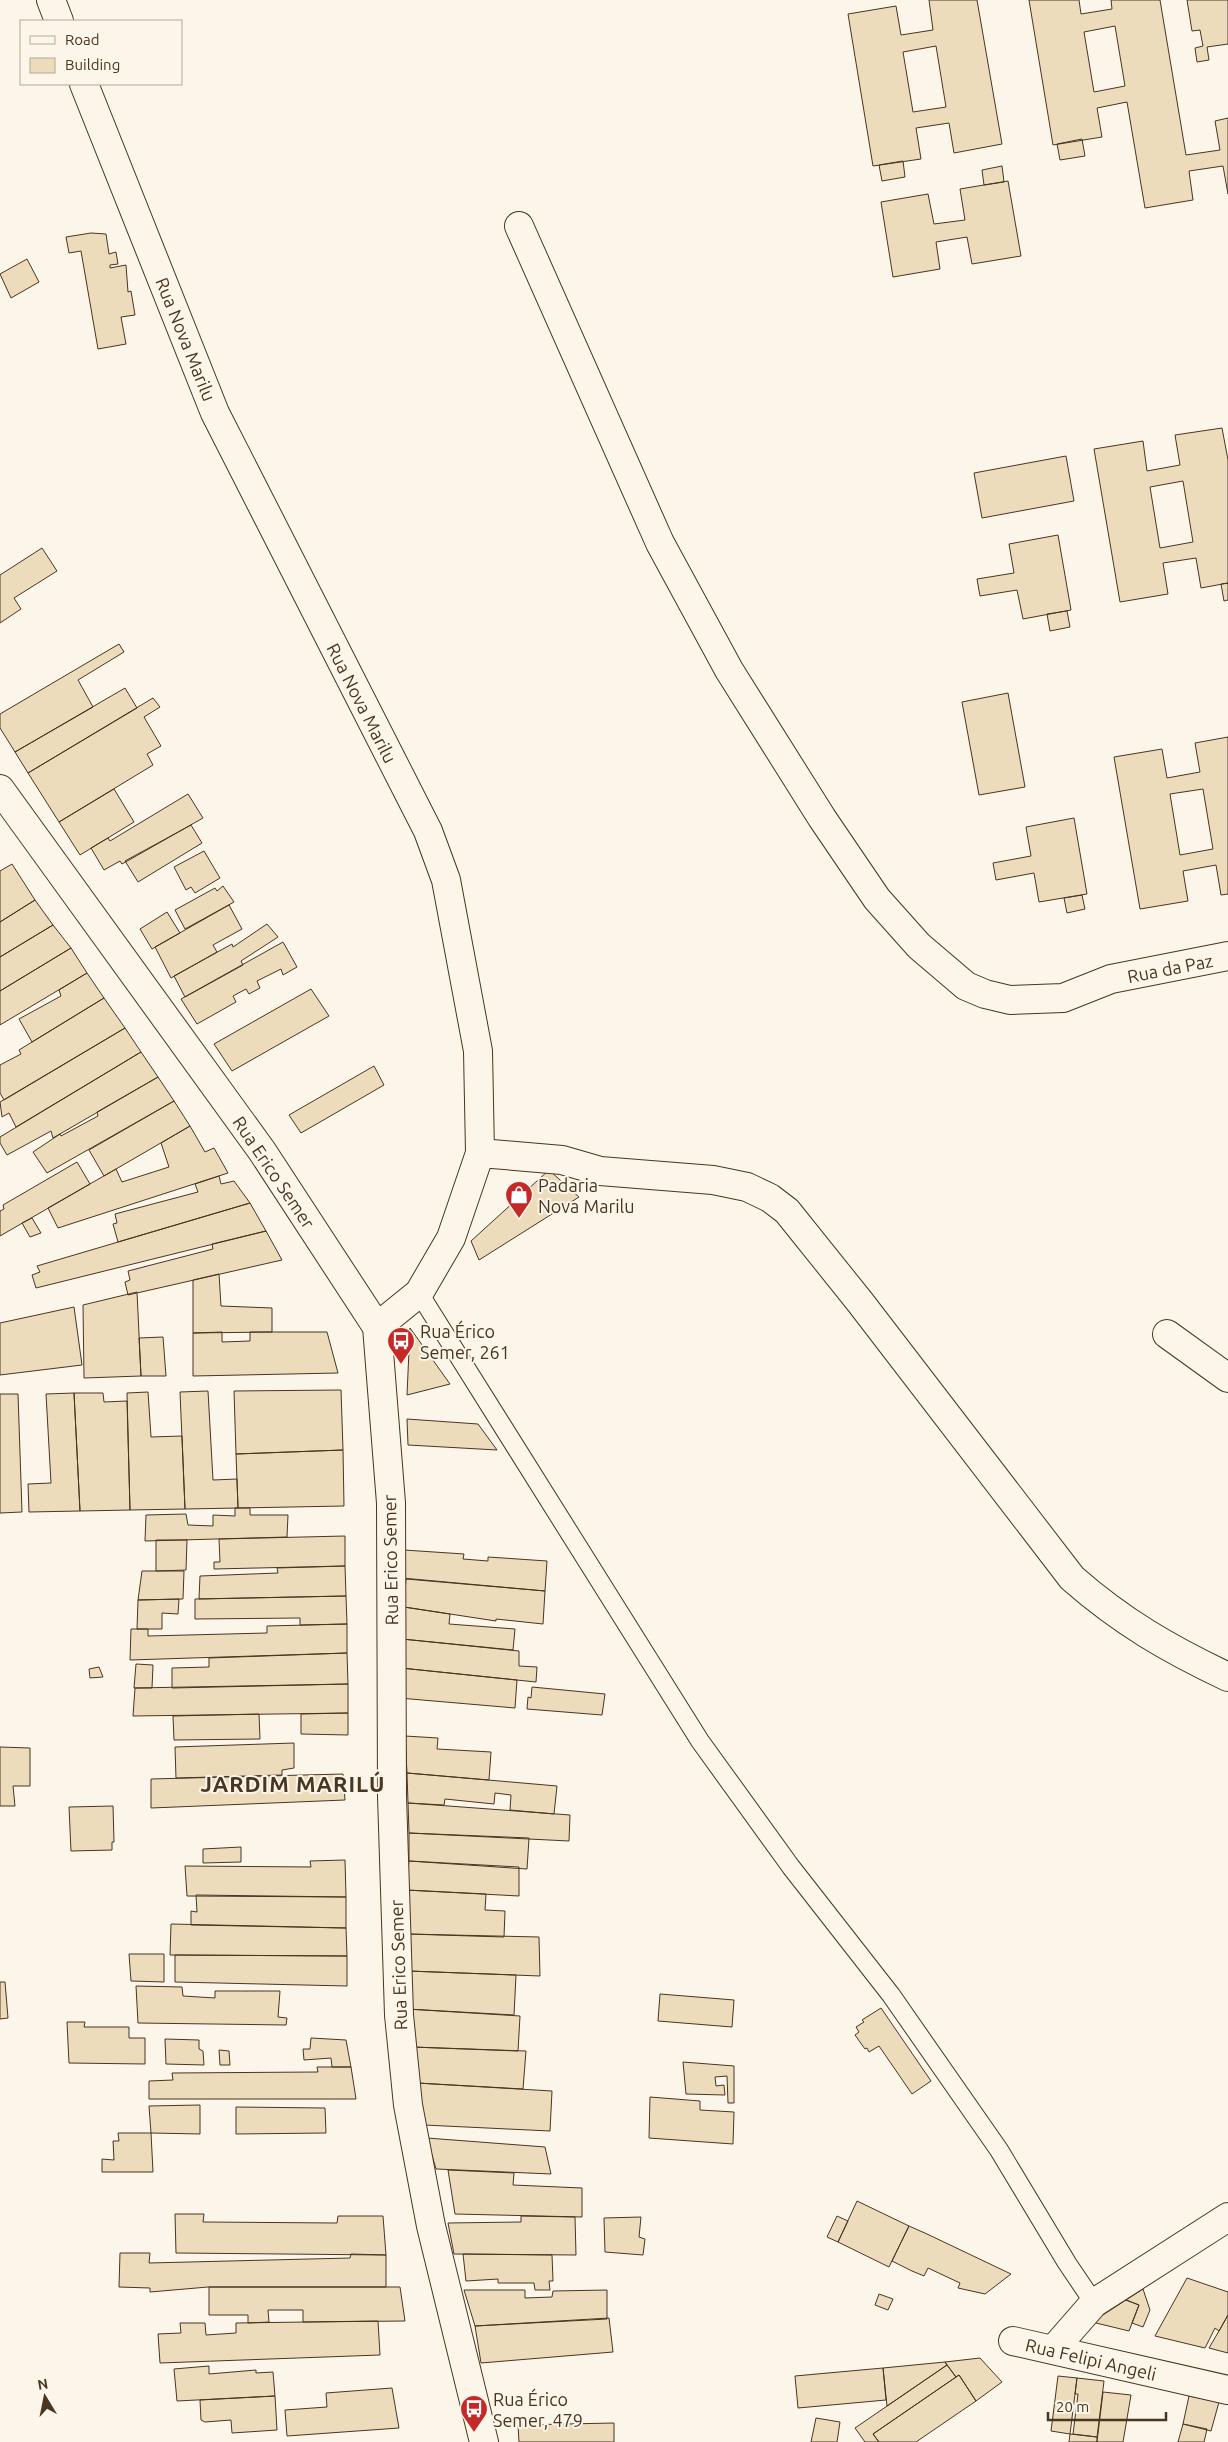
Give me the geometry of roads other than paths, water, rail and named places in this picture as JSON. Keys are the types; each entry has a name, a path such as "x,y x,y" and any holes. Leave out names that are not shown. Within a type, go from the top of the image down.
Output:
{"street":[{"path":"51,0 59,20"},
{"name":"Rua Nova Marilu","path":"84,85 216,413 428,830 446,880 478,1051 480,1153 452,1238 419,1293 377,1327"},
{"name":"Rua da Paz","path":"519,226 660,543 729,670 822,818 877,899 919,946 966,986 985,994 1010,1000 1063,998 1111,979 1228,956"},
{"name":"Rua Erico Semer","path":"0,789 262,1151 377,1327 391,1503 392,1796 399,2015 408,2106 431,2226 484,2442"},
{"path":"480,1153 562,1160 600,1170 713,1180 747,1187 770,1198 787,1212 860,1302 1072,1578 1096,1599 1140,1631 1186,1657 1228,1677"},
{"path":"1168,1334 1228,1378"},
{"path":"1053,2350 1094,2303 1228,2217"},
{"name":"Rua Felipi Angeli","path":"1013,2341 1228,2390"}],"lane":[{"path":"419,1293 700,1741 791,1867 891,1995 999,2150 1067,2263 1094,2303"}],"place":[{"name":"Padaria Nova Marilu","path":"519,1219"},
{"name":"Rua Érico Semer, 261","path":"401,1365"},
{"name":"Rua Érico Semer, 479","path":"474,2433"}],"district":[{"name":"JARDIM MARILÚ","path":"293,1783"}]}
